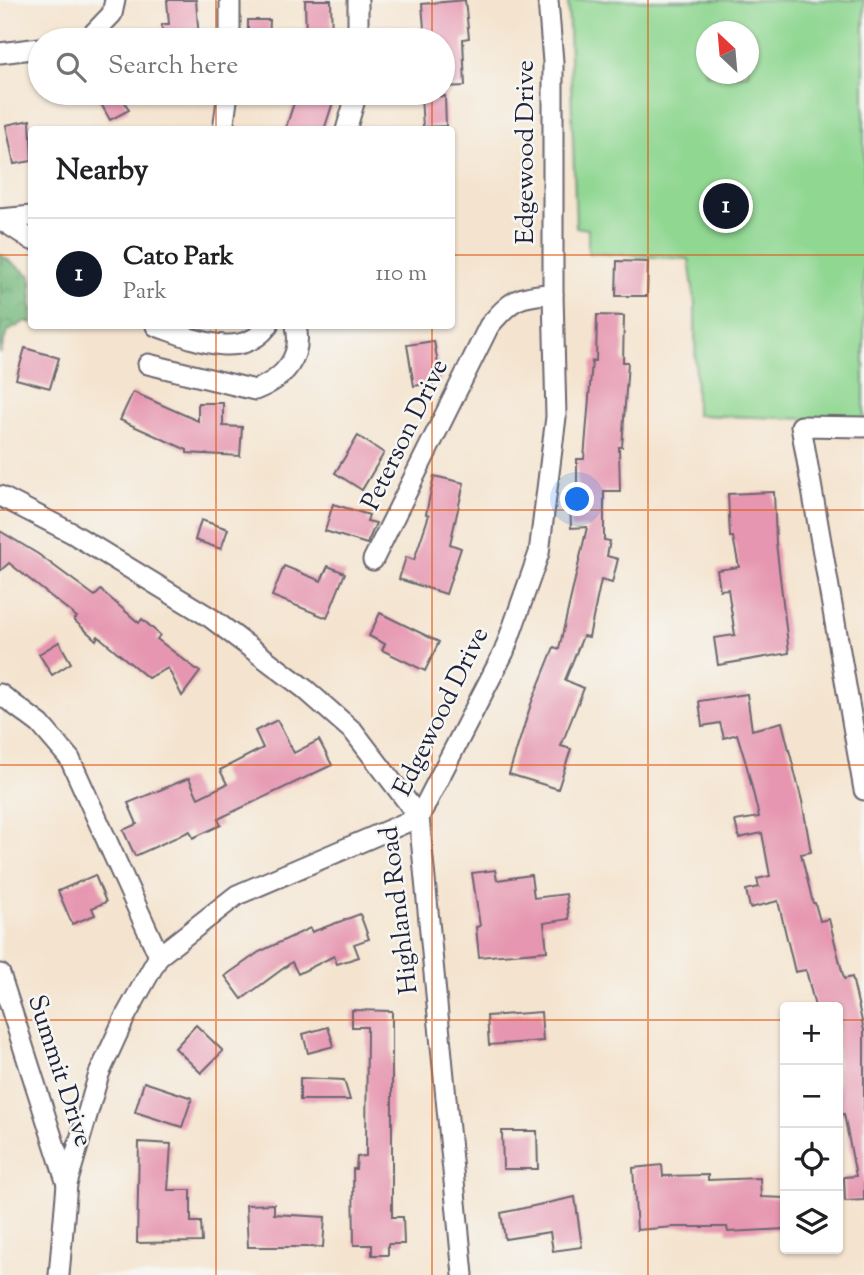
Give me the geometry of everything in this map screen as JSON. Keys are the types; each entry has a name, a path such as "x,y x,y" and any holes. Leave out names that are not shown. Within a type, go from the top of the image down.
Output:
{"street":[{"path":"99,28 112,15 115,0"},
{"path":"230,0 230,28"},
{"path":"358,0 358,28"},
{"name":"Edgewood Drive","path":"59,1275 67,1184 99,1074 125,1017 159,956 237,895 419,817 504,652 539,553 556,417 553,62 548,0"},
{"path":"0,53 28,50"},
{"path":"224,126 227,105"},
{"path":"347,126 353,105"},
{"path":"0,219 28,216"},
{"path":"0,219 28,237"},
{"name":"Peterson Drive","path":"373,560 489,326 502,311 524,295 553,294"},
{"path":"164,329 212,346 237,344 262,334 266,329"},
{"path":"148,364 255,390 275,380 292,364 299,336 297,329"},
{"path":"864,427 800,426 864,790"},
{"name":"Highland Road","path":"0,496 70,532 211,618 305,689 354,733 419,817 463,1275"},
{"path":"0,694 40,724 70,759 159,956"},
{"name":"Summit Drive","path":"0,974 67,1184"}],"green space":[{"path":"568,0 864,0 864,421 696,415 695,304 689,259 588,253 588,229 576,227"},
{"path":"0,254 28,274 28,322 7,332 0,354"}],"building":[{"path":"167,0 196,0 198,28 162,28 162,24 169,24"},
{"path":"305,0 331,0 332,28 306,28"},
{"path":"465,0 469,38 463,39 465,86 455,86 455,28 424,28 422,4"},
{"path":"248,20 270,20 270,28 248,28"},
{"path":"102,105 126,105 129,110 110,120"},
{"path":"293,105 332,105 325,126 286,126"},
{"path":"422,105 445,105 446,126 423,126"},
{"path":"30,120 28,162 14,164 6,125"},
{"path":"617,261 648,262 647,296 616,296"},
{"path":"597,315 624,316 623,362 628,362 622,447 619,447 620,491 604,491 604,540 610,541 607,556 618,559 612,583 601,580 589,637 583,636 565,680 584,688 561,746 571,749 558,789 509,774 531,704 554,647 559,649 587,527 571,528 570,500 577,500 577,459 584,459 592,361 596,361"},
{"path":"434,341 441,381 414,386 407,345"},
{"path":"25,348 59,358 50,388 16,379"},
{"path":"133,392 198,421 198,403 223,403 223,426 242,427 240,456 187,453 187,450 120,420"},
{"path":"358,436 384,453 362,490 335,473"},
{"path":"434,476 464,483 450,544 461,548 446,594 399,579 406,557 414,560 429,515 426,514"},
{"path":"774,492 776,543 789,653 718,665 714,638 735,635 728,589 720,590 717,570 739,567 733,537 730,537 728,494"},
{"path":"333,504 369,515 367,521 376,523 367,544 325,531"},
{"path":"201,520 228,529 221,549 195,540"},
{"path":"0,531 38,554 95,596 101,590 139,623 142,619 160,635 157,639 200,672 182,696 168,668 148,678 98,636 96,640 74,620 77,617 9,563 0,571"},
{"path":"284,566 321,581 328,566 345,573 327,618 272,596"},
{"path":"380,613 439,642 425,671 382,650 385,644 369,636"},
{"path":"59,642 71,663 52,675 39,654"},
{"path":"747,694 752,730 782,722 802,801 811,852 801,854 813,903 820,921 829,919 844,979 852,977 864,1030 864,1200 845,1201 844,1177 856,1176 843,1114 843,1002 814,1002 806,970 795,972 778,901 750,908 746,890 759,887 757,879 770,876 762,833 739,838 735,821 759,817 747,767 737,734 724,738 720,723 702,726 699,701"},
{"path":"277,720 294,753 319,740 332,765 218,819 221,825 193,838 190,831 135,856 123,830 137,824 128,803 189,778 198,798 227,784 220,770 263,748 255,731"},
{"path":"495,870 497,880 531,875 534,898 566,894 569,919 544,923 547,951 479,957 476,927 480,926 472,873"},
{"path":"95,875 106,902 92,908 95,915 72,924 58,891"},
{"path":"360,914 369,939 354,944 359,957 337,964 334,956 298,974 292,962 242,999 225,976 259,952 310,928 312,932"},
{"path":"352,1010 392,1011 392,1217 403,1217 404,1244 388,1244 388,1255 372,1255 372,1245 354,1245 353,1169 356,1169 357,1157 366,1156 367,1027 352,1027"},
{"path":"541,1012 543,1041 489,1045 487,1016"},
{"path":"196,1025 223,1051 201,1073 175,1048"},
{"path":"328,1027 334,1046 308,1053 303,1034"},
{"path":"300,1078 344,1080 350,1100 300,1100"},
{"path":"144,1082 192,1098 182,1127 135,1112"},
{"path":"502,1131 537,1131 538,1169 503,1169"},
{"path":"139,1142 171,1144 168,1190 191,1190 191,1222 201,1222 202,1242 137,1243"},
{"path":"662,1165 663,1176 708,1175 708,1180 760,1178 761,1197 780,1198 780,1229 728,1232 727,1227 674,1227 637,1230 633,1168"},
{"path":"575,1197 582,1247 553,1251 550,1232 505,1239 501,1213"},
{"path":"274,1204 274,1214 325,1217 323,1247 248,1247 246,1205"}],"place":[{"name":"Cato Park","path":"726,206"}]}
